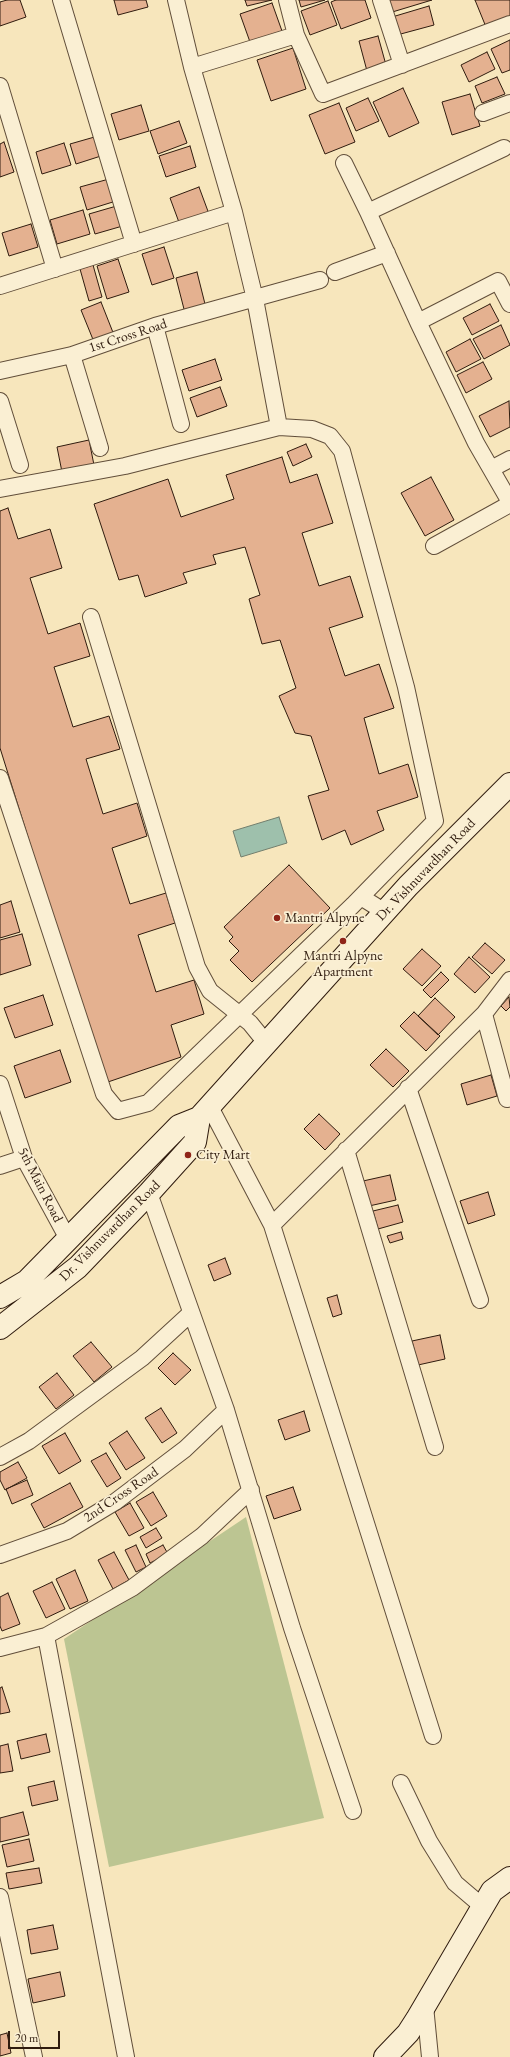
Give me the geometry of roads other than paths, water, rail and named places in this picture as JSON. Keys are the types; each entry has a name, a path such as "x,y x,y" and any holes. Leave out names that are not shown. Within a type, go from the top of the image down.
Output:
{"main road":[{"name":"Dr. Vishnuvardhan Road","path":"0,1297 27,1281 179,1126 204,1113 443,849 510,784"},
{"name":"Dr. Vishnuvardhan Road","path":"0,1328 78,1268 195,1142 204,1113"},
{"path":"385,2057 408,2033 492,1891 510,1878"}],"street":[{"path":"61,0 134,244"},
{"path":"176,0 192,67 234,212 255,300 279,427"},
{"path":"287,0 296,35 323,94 510,24"},
{"path":"380,0 402,65"},
{"path":"192,67 296,35"},
{"path":"0,86 55,268"},
{"path":"483,113 510,103"},
{"path":"368,212 504,148"},
{"path":"344,163 476,443 510,503 434,546"},
{"path":"0,286 234,212"},
{"path":"335,272 387,253"},
{"path":"418,322 504,278 510,304"},
{"name":"1st Cross Road","path":"0,371 72,355 154,326 255,300 320,280"},
{"path":"154,326 182,424"},
{"path":"72,355 100,448"},
{"path":"0,401 20,465"},
{"path":"0,489 124,466 279,427 312,429 330,436 342,451 406,687 435,821 361,897 148,1103 118,1111 104,1094 0,778"},
{"path":"491,469 510,459"},
{"path":"91,617 197,967 210,991 240,1014 267,1044"},
{"path":"361,897 385,912"},
{"path":"272,1225 484,1014 510,980"},
{"path":"484,1014 507,1099"},
{"name":"5th Main Road","path":"0,1084 24,1158 68,1239"},
{"path":"408,1088 480,1300"},
{"path":"204,1113 272,1225 433,1736"},
{"path":"346,1150 435,1447"},
{"path":"0,1166 24,1158"},
{"path":"149,1193 226,1410 292,1628 353,1811"},
{"path":"0,1457 29,1441 142,1358 191,1313"},
{"name":"2nd Cross Road","path":"0,1555 68,1531 115,1502 185,1450 226,1410"},
{"path":"0,1648 46,1636 132,1588 202,1536 251,1490"},
{"path":"46,1636 126,2057"},
{"path":"402,1783 429,1842 455,1883 482,1906"},
{"path":"0,1897 34,2057"},
{"path":"425,2006 430,2057"}],"place":[{"name":"Mantri Alpyne","path":"277,918"},
{"name":"Mantri Alpyne Apartment","path":"343,941"},
{"name":"City Mart","path":"188,1155"}]}
